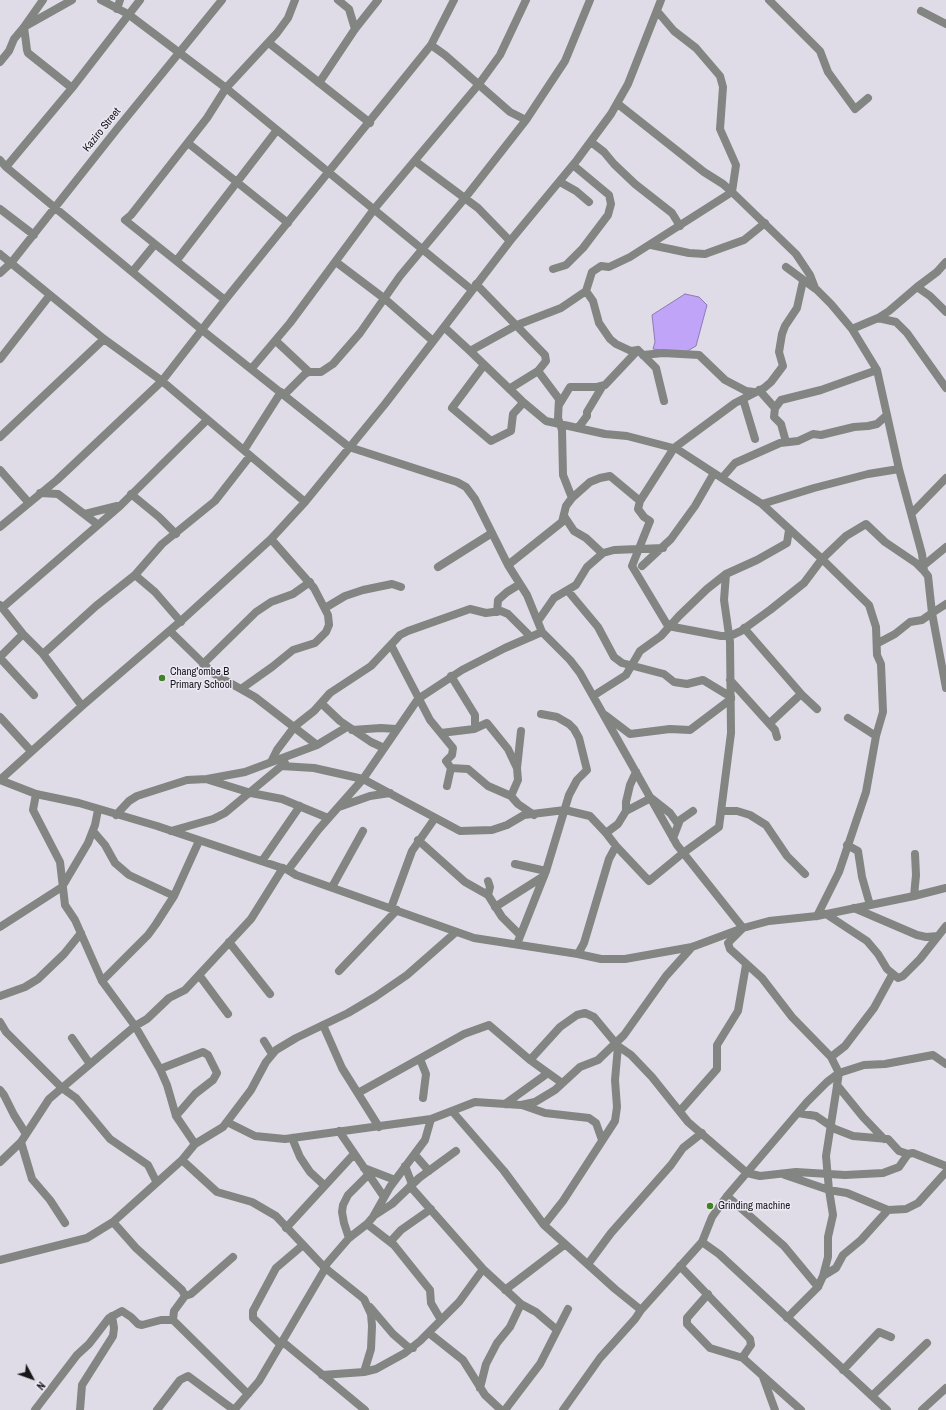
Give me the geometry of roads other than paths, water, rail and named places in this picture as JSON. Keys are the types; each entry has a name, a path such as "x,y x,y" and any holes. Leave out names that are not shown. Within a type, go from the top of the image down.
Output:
{"street":[{"path":"0,62 9,51 14,38 24,27 43,0"},
{"path":"24,27 72,0"},
{"path":"100,0 128,14 226,88 329,173 375,208 423,250 474,287 517,326 545,355 546,361 538,371 509,390"},
{"path":"117,9 120,0"},
{"path":"6,167 72,88 140,0"},
{"name":"Kaziro Street","path":"0,273 11,263 34,235 222,0"},
{"path":"225,300 126,220 207,118 226,88 269,43 288,18 295,0"},
{"path":"338,0 349,9 355,29"},
{"path":"319,83 355,29 378,0"},
{"path":"0,527 57,480 162,381 225,300 370,123 431,45 454,0"},
{"path":"252,368 276,341 375,208 479,84 500,55 526,0"},
{"path":"43,654 96,606 134,575 157,549 215,501 247,453 283,394 309,372 321,372 330,367 360,333 400,276 465,198 526,120 565,61 590,0"},
{"path":"661,0 637,64 618,104 560,182 510,241 433,341 305,502 271,539 181,622 82,706 0,780 36,794 171,831 262,861 285,869 296,875 474,938 612,960 692,947 742,928 769,921 822,915 946,888"},
{"path":"769,0 820,51 828,72 855,109 868,98"},
{"path":"470,351 517,326 561,308 586,291 592,272 600,266 609,267 651,245 732,192 736,165 720,129 723,87 720,76 696,48 674,31 657,11"},
{"path":"921,11 944,20"},
{"path":"24,27 28,54 72,88"},
{"path":"269,43 370,123"},
{"path":"431,45 479,84 510,112 526,120"},
{"path":"618,104 732,192 796,254 810,275 815,288"},
{"path":"177,260 277,130"},
{"path":"188,142 288,223"},
{"path":"591,142 604,152 635,184 672,213 680,226"},
{"path":"0,160 6,167 133,271 202,330 252,368 349,447 457,482 466,487 475,499 508,565 527,595 542,632 570,660 580,673 683,853 742,928"},
{"path":"415,161 478,208 510,241"},
{"path":"553,269 566,265 583,248 608,215 611,204 608,195 573,165"},
{"path":"560,182 576,191 589,202"},
{"path":"0,209 34,235"},
{"path":"651,245 689,253 706,254 744,240 765,223"},
{"path":"133,271 155,244"},
{"path":"0,254 104,339 162,381 305,502"},
{"path":"336,262 385,299 433,341"},
{"path":"852,329 878,318 895,306 917,286 933,276 946,262"},
{"path":"786,267 802,281 815,288 831,304 852,329 877,370 899,469 912,513 924,569 928,576 932,613 944,664 946,688"},
{"path":"802,281 797,308 782,334 780,352 783,366 771,382 743,399 674,448 640,501 638,509 644,517 650,521 633,563 634,568 668,626 708,634 730,636 744,628 804,583 822,559 846,536 866,524 885,542 924,569"},
{"path":"917,286 946,312"},
{"path":"586,291 593,301 599,323 610,339 616,344 630,351 640,353 699,355 724,380 746,391 756,391 775,408"},
{"path":"0,359 50,295"},
{"path":"895,306 896,322"},
{"path":"878,318 896,322 907,333 946,388"},
{"path":"444,326 509,390 546,421 605,434 628,436 674,448 762,504 869,605 876,627 878,643 877,655 881,664 883,712 876,736 866,792 839,872 822,915"},
{"path":"0,437 104,339"},
{"path":"276,341 309,372"},
{"path":"578,428 587,416 587,412 602,387 640,353"},
{"path":"640,353 653,364 658,373 664,401"},
{"path":"484,365 452,408 491,442 511,431 513,414 523,402"},
{"path":"786,442 781,424 774,417 775,408 781,400 788,397 821,390 877,370"},
{"path":"538,371 556,393 559,405 558,412 563,453 563,475 572,498"},
{"path":"559,405 570,387 602,387"},
{"path":"743,399 755,439"},
{"path":"722,478 736,463 786,442 798,440 813,434 821,435 854,427 877,424 887,415"},
{"path":"82,706 43,654 23,634 1,606 120,506 207,420"},
{"path":"762,504 814,488 868,474 899,469"},
{"path":"1,473 28,503"},
{"path":"642,566 663,548 687,519 714,473"},
{"path":"508,565 562,522 566,506 572,498 590,482 610,476 640,501"},
{"path":"912,513 946,478"},
{"path":"57,480 58,494"},
{"path":"40,493 58,494 86,514 97,524"},
{"path":"131,494 159,517 176,534"},
{"path":"86,514 120,506"},
{"path":"564,516 574,531 586,538 602,553"},
{"path":"593,696 626,675 640,651 661,636 707,589 726,574 757,560 787,543 789,530"},
{"path":"438,567 492,533"},
{"path":"240,689 293,650 315,643 321,638 329,625 328,615 310,582 271,539"},
{"path":"904,555 911,553 919,543"},
{"path":"924,569 946,547"},
{"path":"538,621 554,598 576,585 587,567 602,553 614,550 663,548"},
{"path":"281,766 314,768 363,779 460,831 492,830 507,825 524,815 534,815 565,810 590,816 649,881 683,853 719,827 731,734 730,636 724,600 726,574"},
{"path":"134,575 155,592 181,622"},
{"path":"203,664 256,612 271,602 293,594 310,582"},
{"path":"324,608 345,596 359,591 392,584 401,587"},
{"path":"497,612 498,600 520,584"},
{"path":"568,591 598,627 614,657 622,663 664,674 674,682 687,684 703,680 731,698"},
{"path":"878,643 895,634 910,622 922,620 946,604"},
{"path":"271,762 277,750 295,726 322,703 330,693 371,666 391,645 408,631 470,609 486,613 502,611 508,614 531,637"},
{"path":"744,628 801,694 817,709"},
{"path":"170,631 203,664 228,682 255,697 295,726 317,745"},
{"path":"0,1162 21,1142 42,1106 135,1026 147,1019 169,998 185,990 229,942 255,912 285,869 336,808 363,779 396,728 418,699 451,676 505,648 542,632"},
{"path":"23,634 0,658 34,695"},
{"path":"391,645 430,720 453,748 452,755 446,761 450,768 447,786"},
{"path":"451,676 475,715 475,728"},
{"path":"730,680 776,730 777,737"},
{"path":"770,724 801,694"},
{"path":"603,713 630,734 670,729 690,730 731,698"},
{"path":"322,703 329,712 350,728 384,748"},
{"path":"517,944 545,874 554,840 573,787 587,770 579,738 574,729 569,724 556,717 541,714"},
{"path":"0,717 31,751"},
{"path":"848,718 876,736"},
{"path":"441,733 475,728 487,723 508,749 518,768"},
{"path":"116,815 129,801 137,796 187,780 207,779 245,772 317,745 350,728 396,728"},
{"path":"511,796 518,780 522,731"},
{"path":"171,831 213,819 225,813 251,793 299,751"},
{"path":"450,768 468,769 488,786 511,796 518,804 534,815"},
{"path":"606,833 618,824 626,810 626,802 630,785 636,772"},
{"path":"207,779 251,793 277,798 328,818"},
{"path":"336,808 370,796 390,793"},
{"path":"36,794 33,810 57,857 65,905 81,933 102,981 135,1026 160,1069 167,1085 176,1116 194,1144"},
{"path":"626,810 651,798"},
{"path":"651,798 670,813 678,824"},
{"path":"262,861 300,806"},
{"path":"0,927 62,887 83,853 93,831 98,810"},
{"path":"674,838 678,824 684,816 693,811"},
{"path":"722,812 737,811 750,815 766,824 787,856 805,874"},
{"path":"339,971 394,909 412,851 418,840 435,818"},
{"path":"93,831 106,846 115,863 129,875 174,896"},
{"path":"332,887 363,831"},
{"path":"418,840 465,882 488,895 495,907 520,936"},
{"path":"102,981 148,935 174,896 199,841"},
{"path":"847,845 858,851 862,877 870,904"},
{"path":"578,954 584,942 609,859 616,846"},
{"path":"914,896 916,875 915,854"},
{"path":"515,864 545,874"},
{"path":"495,907 545,874"},
{"path":"488,881 490,886 488,895"},
{"path":"854,908 917,935 926,937 943,932"},
{"path":"822,915 867,941 874,948 892,975 898,978 903,976 920,959 943,932"},
{"path":"742,928 728,943 732,952 762,978 792,1016 831,1057 839,1073 826,1156 833,1215 828,1237 829,1253 823,1276 818,1287 787,1318"},
{"path":"1,1261 87,1238 113,1222 156,1181 182,1160 194,1144 217,1131 227,1122 250,1090 272,1054 296,1038 354,1009 407,975 456,932"},
{"path":"0,996 26,987 38,979 64,954 81,933"},
{"path":"229,942 270,994"},
{"path":"521,1105 535,1102 562,1083 580,1067 598,1060 617,1044 666,976 692,947"},
{"path":"680,1111 718,1066 717,1045 738,1011 746,965"},
{"path":"199,975 228,1014"},
{"path":"831,1057 845,1046 874,1008 892,975"},
{"path":"530,1060 560,1027 577,1014 585,1013 594,1016 617,1044 652,1077 688,1122 747,1173 760,1176 796,1172 827,1174 887,1172 899,1167 908,1154"},
{"path":"0,1022 6,1032 62,1088 76,1098 110,1139 148,1166 156,1181"},
{"path":"324,1025 342,1068 379,1127"},
{"path":"358,1093 464,1034 488,1025 530,1060 562,1083"},
{"path":"72,1038 90,1064"},
{"path":"264,1041 272,1054"},
{"path":"544,1225 563,1201 617,1115 615,1080 617,1044"},
{"path":"160,1069 203,1052 208,1055 217,1073 213,1080 195,1094 176,1116"},
{"path":"563,1410 600,1358 702,1242 712,1217 727,1196 798,1113 839,1073 864,1065 885,1064 932,1055 945,1062"},
{"path":"420,1059 426,1074 423,1098"},
{"path":"506,1104 548,1074"},
{"path":"838,1085 863,1117 884,1139"},
{"path":"0,1090 26,1134"},
{"path":"227,1122 255,1136 292,1138 431,1119 475,1102 521,1105 545,1113 581,1116 594,1120 602,1140"},
{"path":"452,1111 504,1171 544,1225 564,1245 641,1310"},
{"path":"798,1113 816,1116 831,1127 853,1136 890,1140 899,1151 913,1154 946,1166"},
{"path":"157,1410 180,1380 188,1376 234,1410 259,1381 282,1344 325,1267 349,1238 367,1224 373,1217 395,1180 415,1155 425,1140 431,1119"},
{"path":"339,1131 384,1197"},
{"path":"588,1264 611,1233 671,1165 683,1148 691,1140 702,1133"},
{"path":"292,1138 300,1157 310,1172 324,1185"},
{"path":"21,1142 32,1179 50,1200 65,1223"},
{"path":"373,1217 392,1204 411,1185 456,1151"},
{"path":"286,1228 354,1154"},
{"path":"415,1155 429,1171"},
{"path":"182,1160 217,1192 252,1202 276,1216 325,1267 357,1292 393,1334 408,1347 413,1348"},
{"path":"405,1166 411,1185 483,1269 521,1304 536,1312 557,1330"},
{"path":"366,1172 395,1180"},
{"path":"349,1238 342,1212 343,1205 348,1195 366,1172"},
{"path":"782,1174 829,1190 847,1193 888,1210 906,1209 918,1203 946,1172"},
{"path":"727,1196 784,1246 818,1287"},
{"path":"390,1242 401,1230 431,1209"},
{"path":"823,1276 836,1268 843,1256 861,1240 888,1210"},
{"path":"113,1222 136,1248 182,1290 184,1296"},
{"path":"367,1224 390,1242 430,1290 431,1303 441,1320"},
{"path":"702,1242 719,1254 887,1410"},
{"path":"303,1245 276,1268 253,1311 252,1318 282,1344 365,1410"},
{"path":"505,1290 564,1245"},
{"path":"173,1320 174,1311 184,1296 191,1294 233,1257"},
{"path":"680,1266 750,1339 751,1345 743,1358"},
{"path":"322,1375 364,1372 394,1360 413,1348 429,1333 472,1286 483,1269"},
{"path":"708,1294 687,1318 687,1324 710,1348 743,1358 801,1410"},
{"path":"480,1388 488,1360 510,1327 521,1304"},
{"path":"364,1372 371,1349 372,1326 369,1305"},
{"path":"505,1410 540,1364 568,1310"},
{"path":"35,1410 79,1353 89,1344 100,1328 112,1316 122,1311 138,1324 142,1325 161,1320 173,1320 248,1394"},
{"path":"80,1410 82,1385 113,1336 114,1328 112,1316"},
{"path":"843,1370 879,1332 892,1337"},
{"path":"429,1333 463,1360 480,1388 501,1410"},
{"path":"872,1396 927,1343"},
{"path":"763,1376 775,1410"},
{"path":"922,1410 946,1388"}],"place":[{"name":"Chang'ombe B Primary School","path":"162,678"},
{"name":"Grinding machine","path":"710,1206"}]}
